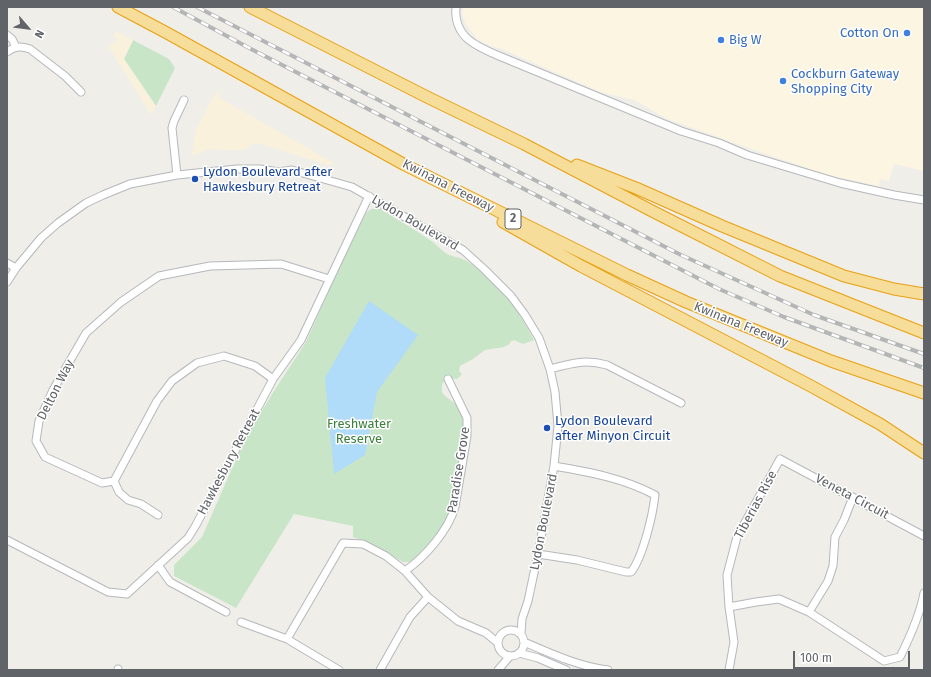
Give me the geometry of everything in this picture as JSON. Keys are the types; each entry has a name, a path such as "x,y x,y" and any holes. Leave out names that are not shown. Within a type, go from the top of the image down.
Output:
{"highway":[{"name":"Kwinana Freeway","path":"118,7 168,33 405,165 627,275 686,302 830,361 924,393"},
{"path":"250,7 429,98 524,144 780,276 924,333"},
{"path":"524,144 636,188 722,226 844,276 924,294"},
{"path":"480,203 497,218 582,266 809,384 880,424 924,453"}],"street":[{"path":"456,7 459,26 462,32 467,39 477,47 681,131 719,143 747,155 840,183 924,200"},
{"path":"7,35 12,39 16,47"},
{"path":"7,52 16,47 23,47 37,54 54,69 65,76 80,92"},
{"path":"177,176 172,128 184,100"},
{"name":"Lydon Boulevard","path":"7,282 16,268 41,238 58,223 86,203 130,184 177,176 237,169 260,169 280,172 292,170 352,187 463,250 511,296 526,315 538,338 550,369 555,392 558,420 554,466 538,554 528,601 522,619 521,634"},
{"name":"Hawkesbury Retreat","path":"7,540 108,592 126,594 188,538 272,379 301,340 369,196"},
{"path":"7,263 16,268"},
{"name":"Delton Way","path":"114,481 102,483 45,457 36,441 39,421 53,390 86,334 121,302 159,276 210,266 281,264 329,279"},
{"path":"158,515 140,504 128,500 119,492 114,481 157,401 172,382 197,363 224,356 255,366 272,379"},
{"path":"550,369 582,362 595,362 607,365 681,403"},
{"name":"Paradise Grove","path":"405,572 414,565 444,531 452,517 455,507 467,436 467,418 448,379"},
{"name":"Veneta Circuit","path":"780,459 924,536"},
{"name":"Tiberias Rise","path":"729,670 734,642 729,607 727,575 736,538 780,459"},
{"path":"538,554 577,560 631,572 639,558 653,509 655,495 640,487 607,476 554,466"},
{"path":"809,612 828,581 832,571 835,537 844,520 853,497"},
{"path":"286,639 343,543 363,544 386,556 405,572 428,597 458,621 486,634 498,643"},
{"path":"158,565 170,582 226,612"},
{"path":"729,607 756,602 779,600 809,612 884,662 900,657 915,624 924,593"},
{"path":"380,670 410,617 428,597"},
{"name":"Lydon Boulevard","path":"506,631 522,619"},
{"path":"240,622 286,639 339,670"},
{"path":"486,634 515,630 521,634 524,642 524,648 519,653 510,656 498,670"},
{"path":"506,631 499,638 498,643 499,649 504,654 510,656"},
{"path":"524,642 568,661 594,669 608,670"},
{"path":"498,670 502,652"},
{"path":"519,653 538,658 566,670"}],"shaded area":[{"name":"Cockburn Gateway Shopping City","path":"464,7 924,7 924,171 894,164 889,181 880,179 879,186 824,174 740,145 665,118 635,100 600,92 477,39 466,24 462,14"}],"green space":[{"path":"133,40 169,59 175,68 156,106 124,59"},
{"name":"Freshwater Reserve","path":"374,208 381,209 418,232 447,254 467,261 478,269 497,286 513,306 528,328 534,340 523,344 514,340 504,347 485,350 460,366 459,371 462,374 457,379 449,378 444,381 442,385 442,392 458,406 464,419 464,429 451,508 444,524 435,538 411,562 403,562 378,547 353,537 353,526 294,514 236,608 174,576 174,565 202,537 252,427 306,342 365,215 368,211"}],"sand":[{"path":"116,31 133,40 124,59 156,106 151,115 109,47 118,39 113,36"},
{"path":"217,91 220,93 218,97 334,163 331,166 261,144 252,144 244,150 210,149 191,156 196,129"}],"water":[{"path":"369,301 418,335 377,392 365,455 334,474 325,378"}],"railway":[{"path":"173,7 251,49 719,289 784,317 924,368"},
{"path":"197,7 681,255 814,315 924,354"}],"place":[{"name":"Cotton On","path":"907,33"},
{"name":"Big W","path":"721,40"},
{"name":"Cockburn Gateway Shopping City","path":"783,81"},
{"name":"Lydon Boulevard after Hawkesbury Retreat","path":"195,179"},
{"name":"Lydon Boulevard after Minyon Circuit","path":"547,428"}]}
